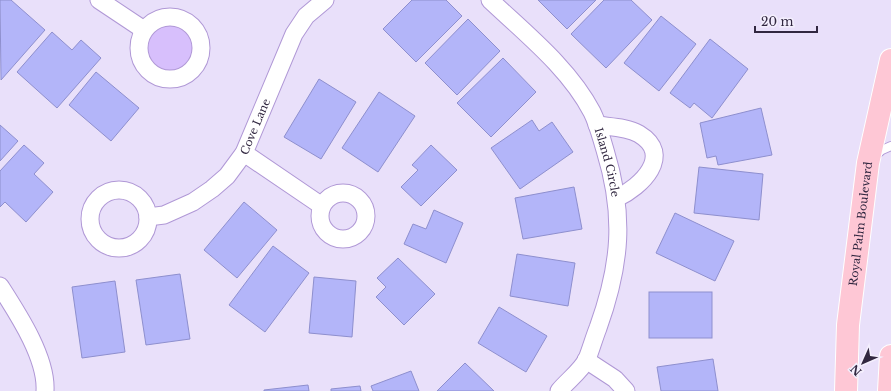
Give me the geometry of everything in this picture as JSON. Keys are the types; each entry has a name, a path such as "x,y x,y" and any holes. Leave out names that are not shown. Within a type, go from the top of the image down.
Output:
{"main road":[{"name":"Royal Palm Boulevard","path":"846,391 848,325 868,163 891,60"},
{"path":"889,391 891,356"}],"street":[{"path":"99,0 144,30"},
{"name":"Cove Lane","path":"148,217 164,215 200,198 227,176 244,153 294,34 306,16 325,0"},
{"name":"Island Circle","path":"490,0 563,72 582,97 597,125 617,198 619,241 610,296 586,360 559,391"},
{"path":"597,125 633,130 641,135 654,152 654,162 649,173 628,193 617,198"},
{"path":"244,153 322,206"},
{"path":"0,286 38,351 46,381 45,391"},
{"path":"586,360 611,376 626,391"}],"lane":[{"path":"868,163 882,150 891,146"}],"shaded area":[{"path":"169,16 181,19 191,25 197,35 200,47 197,59 191,69 181,75 169,78 157,75 147,69 141,59 138,47 141,35 147,25 157,19"}],"building":[{"path":"0,0 11,0 45,30 1,80"},
{"path":"412,0 446,0 462,16 416,62 383,29"},
{"path":"538,0 596,0 567,29"},
{"path":"604,0 631,0 652,20 606,68 571,34"},
{"path":"661,16 696,44 659,91 624,63"},
{"path":"468,19 500,51 457,95 425,63"},
{"path":"52,32 72,50 81,40 101,58 57,108 17,72"},
{"path":"710,39 748,69 712,118 694,103 690,108 670,93"},
{"path":"503,58 536,92 491,137 457,103"},
{"path":"96,72 139,108 111,141 69,105"},
{"path":"319,79 356,102 321,159 284,137"},
{"path":"379,92 415,116 378,172 342,148"},
{"path":"761,108 772,155 718,165 716,156 707,158 700,123"},
{"path":"532,120 539,131 552,122 573,152 520,189 491,148"},
{"path":"0,125 18,141 0,161"},
{"path":"24,145 44,163 34,174 53,192 26,222 5,202 0,207 0,171"},
{"path":"431,145 457,170 421,206 401,187 418,170 412,165"},
{"path":"699,167 763,174 759,220 694,213"},
{"path":"574,187 582,229 523,239 515,198"},
{"path":"244,202 277,230 237,278 204,250"},
{"path":"434,210 463,223 446,263 404,244 413,224 426,229"},
{"path":"675,213 734,241 715,281 656,253"},
{"path":"273,246 309,273 265,332 229,305"},
{"path":"517,254 575,263 568,306 510,296"},
{"path":"398,258 435,294 404,325 376,297 386,287 377,278"},
{"path":"180,274 190,339 146,345 136,280"},
{"path":"314,277 356,281 352,337 309,333"},
{"path":"115,281 125,352 82,358 72,287"},
{"path":"649,292 712,292 712,338 649,338"},
{"path":"499,307 547,336 526,372 478,343"},
{"path":"713,359 718,391 661,391 657,367"},
{"path":"465,363 494,391 437,391"},
{"path":"411,371 419,391 373,391 371,386"},
{"path":"308,385 309,391 264,391 264,390"},
{"path":"360,386 361,391 331,391 331,389"}]}
